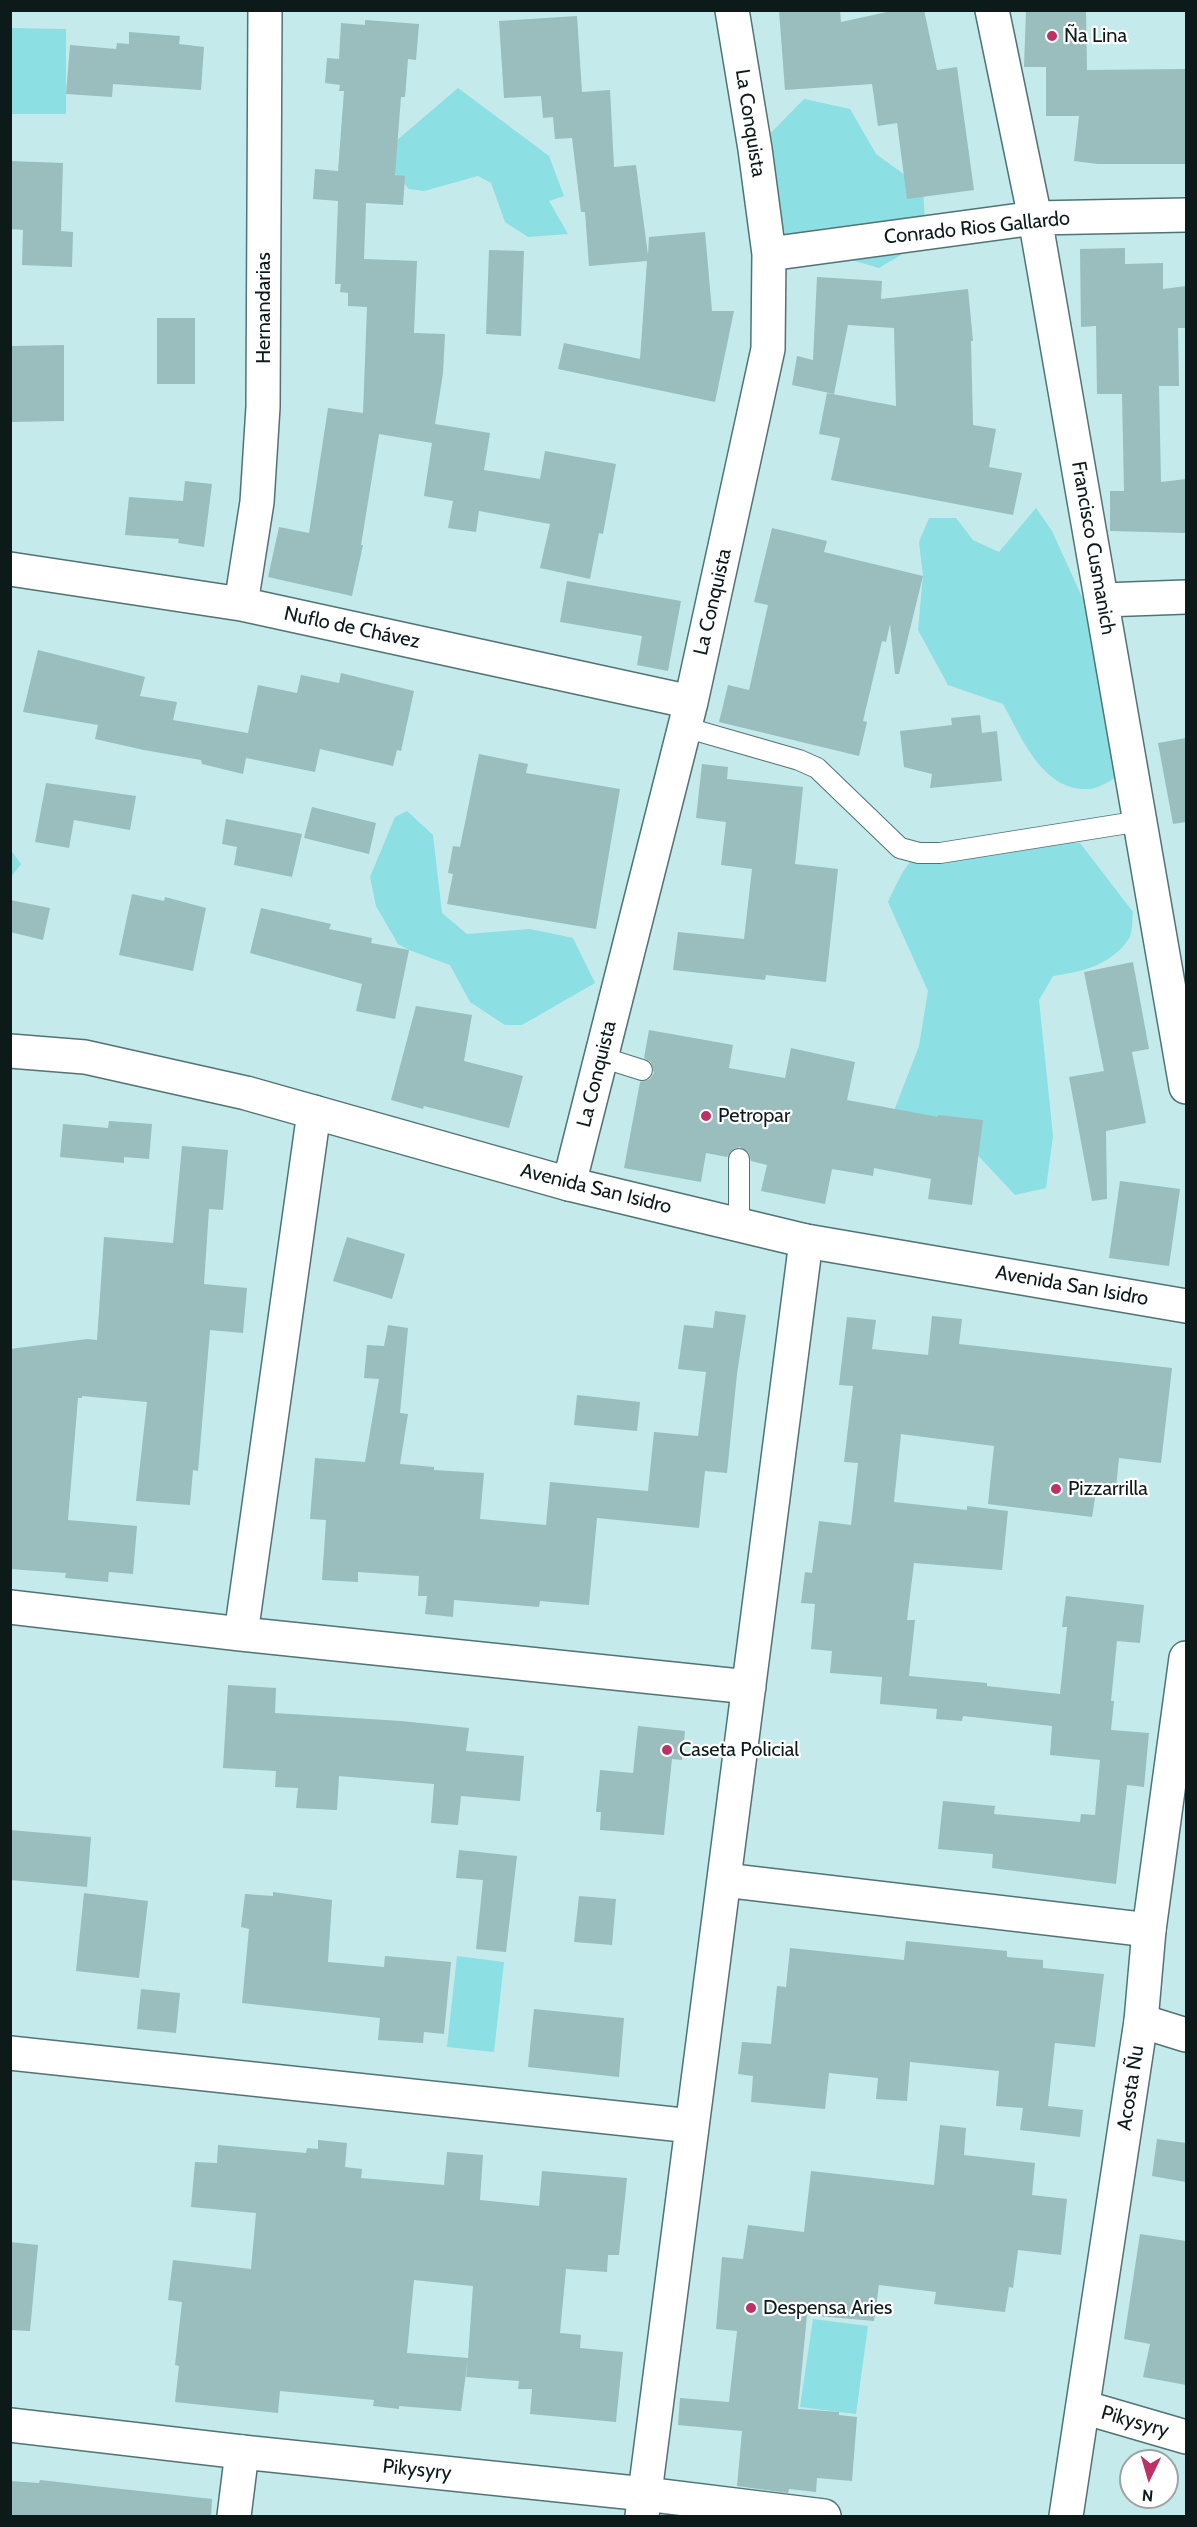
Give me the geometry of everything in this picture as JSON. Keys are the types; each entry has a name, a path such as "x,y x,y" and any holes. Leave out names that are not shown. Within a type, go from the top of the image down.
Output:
{"street":[{"name":"Hernandarias","path":"241,604 257,502 263,406 265,10"},
{"name":"La Conquista","path":"569,1184 687,714 768,349 769,254 755,149 732,10"},
{"name":"Francisco Cusmanich","path":"992,10 1035,218 1186,1087"},
{"name":"Conrado Rios Gallardo","path":"769,254 1035,218 1186,215"},
{"name":"Nuflo de Chávez","path":"10,569 241,604 687,714"},
{"path":"1103,600 1186,597"},
{"name":"Avenida San Isidro","path":"10,1052 85,1057 246,1093 569,1184 806,1241 1186,1306"},
{"path":"241,1634 314,1113"},
{"path":"643,2505 806,1241"},
{"path":"10,1607 241,1634 748,1687"},
{"name":"Acosta Ñu","path":"1066,2517 1141,2020 1149,1930 1186,1658"},
{"path":"723,1880 1149,1930"},
{"path":"1141,2020 1186,2035"},
{"path":"10,2053 692,2126"},
{"name":"Pikysyry","path":"1083,2407 1186,2438"},
{"name":"Pikysyry","path":"10,2425 242,2452 643,2505 824,2517"},
{"path":"234,2517 242,2452"}],"lane":[{"path":"687,714 817,768 900,848 919,853 940,853 1140,821"},
{"path":"601,1057 642,1070"},
{"path":"739,1159 739,1225"}],"shaded area":[{"path":"11,28 66,29 66,114 11,114"},
{"path":"458,88 549,156 564,196 549,201 568,234 528,237 505,222 491,183 478,176 424,191 409,189 393,171 396,141"},
{"path":"804,99 850,109 876,154 923,188 926,240 879,268 790,242 755,149"},
{"path":"1036,508 1052,531 1117,674 1115,778 1092,789 1073,788 1059,782 1047,772 1026,747 1003,704 948,685 918,630 923,576 919,542 929,518 956,518 973,540 999,552"},
{"path":"407,811 433,835 442,913 467,934 530,929 573,938 595,983 522,1025 505,1025 470,1002 450,965 398,944 376,906 370,877 395,817"},
{"path":"963,842 1080,843 1133,912 1131,934 1121,949 1095,966 1053,976 1039,1000 1053,1136 1046,1188 1015,1195 955,1131 890,1121 919,1046 928,991 888,902 902,873 915,858 932,850"},
{"path":"10,849 21,864 11,877 10,877"},
{"path":"457,1956 504,1962 494,2052 447,2047"},
{"path":"813,2319 868,2326 856,2414 800,2407"}],"building":[{"path":"779,10 840,10 841,22 896,10 924,10 937,70 957,67 974,190 907,199 897,123 878,126 872,84 785,90"},
{"path":"1026,10 1086,10 1087,70 1186,69 1186,164 1098,164 1074,161 1079,116 1046,116 1046,67 1024,67"},
{"path":"577,16 582,92 610,90 614,167 636,165 648,255 649,237 705,232 712,311 734,311 715,402 558,369 564,343 640,359 647,261 589,266 585,212 581,212 572,138 555,139 553,117 543,118 541,96 504,98 499,21"},
{"path":"365,20 419,24 416,60 408,59 405,97 401,97 395,175 405,176 403,205 366,203 364,259 417,261 414,333 445,334 443,373 435,424 490,433 484,470 540,479 545,451 616,464 603,534 599,533 590,579 540,568 550,524 479,511 476,532 448,528 453,501 424,496 432,443 379,434 361,545 363,545 352,596 268,577 279,527 309,533 328,408 363,413 367,307 348,306 348,293 340,292 341,284 335,284 338,201 313,199 315,169 338,171 344,91 339,91 340,85 325,83 327,58 339,59 341,23 365,25"},
{"path":"129,32 180,36 179,44 204,47 201,90 113,84 112,97 66,94 70,45 116,49 117,43 129,44"},
{"path":"10,161 63,163 61,231 73,232 72,267 22,265 23,230 10,229"},
{"path":"1125,248 1125,264 1163,263 1163,289 1186,286 1186,328 1178,328 1179,386 1159,386 1161,482 1186,479 1186,533 1110,531 1110,491 1124,491 1122,394 1097,394 1096,326 1081,327 1080,249"},
{"path":"489,250 524,251 521,336 486,334"},
{"path":"817,277 882,281 881,299 968,289 973,341 971,341 973,425 996,429 989,467 1022,473 1013,515 831,480 840,438 819,434 827,393 896,406 894,328 848,325 834,394 792,385 797,356 813,360"},
{"path":"157,318 195,318 195,384 157,384"},
{"path":"64,345 64,421 10,422 10,346"},
{"path":"185,481 212,484 204,547 178,543 179,539 125,535 129,497 183,501"},
{"path":"772,528 827,541 824,552 923,576 899,674 895,674 890,624 886,642 882,641 863,721 867,722 859,756 719,722 728,685 749,690 768,605 754,602"},
{"path":"567,581 681,601 668,671 637,665 642,636 560,622"},
{"path":"38,650 145,677 140,696 177,702 173,720 248,733 258,685 297,693 301,675 339,683 341,673 414,691 401,751 397,750 393,766 320,749 315,772 246,758 243,774 202,764 201,760 95,739 98,725 23,712"},
{"path":"980,715 982,733 997,731 1002,781 930,788 932,774 904,767 900,731 952,725 951,718"},
{"path":"1186,738 1186,822 1173,824 1158,743"},
{"path":"479,754 528,764 526,773 620,789 596,929 447,904 453,874 448,873 453,846 460,847"},
{"path":"702,764 728,767 727,779 803,787 795,864 838,869 826,982 766,975 765,980 673,970 678,932 744,939 752,869 721,865 726,822 696,818"},
{"path":"46,783 136,796 130,830 74,820 69,848 35,842"},
{"path":"312,807 376,823 369,854 304,838"},
{"path":"226,819 302,834 292,877 234,865 237,847 222,844"},
{"path":"132,894 164,901 165,897 206,908 193,971 119,955"},
{"path":"10,900 50,908 43,940 10,932"},
{"path":"261,908 331,924 329,929 372,938 371,943 409,950 395,1019 356,1011 362,984 250,953"},
{"path":"1133,962 1149,1049 1132,1052 1146,1123 1106,1131 1107,1199 1092,1201 1069,1077 1104,1071 1084,972"},
{"path":"416,1006 472,1015 464,1061 523,1076 509,1128 391,1100"},
{"path":"649,1030 733,1045 729,1068 785,1078 791,1048 855,1062 847,1100 938,1117 938,1115 983,1120 972,1205 928,1199 931,1179 874,1168 873,1176 832,1169 825,1204 761,1191 767,1165 751,1161 749,1153 740,1147 733,1149 727,1157 706,1153 701,1182 624,1168 640,1082 650,1079 654,1073 651,1062 644,1058"},
{"path":"109,1121 152,1124 149,1159 124,1157 124,1163 60,1157 63,1124 108,1128"},
{"path":"182,1146 228,1150 223,1210 209,1209 204,1284 247,1288 243,1333 210,1330 198,1471 193,1470 190,1505 136,1501 147,1402 82,1396 78,1398 68,1520 137,1526 133,1574 109,1572 108,1582 65,1578 66,1573 10,1569 10,1349 87,1339 97,1340 104,1237 173,1243"},
{"path":"1120,1181 1180,1189 1169,1266 1109,1258"},
{"path":"347,1237 405,1254 392,1299 333,1281"},
{"path":"715,1311 746,1315 737,1374 727,1473 705,1471 699,1528 597,1518 589,1605 540,1601 539,1607 454,1600 453,1617 425,1614 427,1596 418,1596 419,1576 358,1572 358,1582 322,1580 326,1520 310,1519 315,1458 365,1462 379,1379 364,1378 367,1345 384,1346 388,1325 408,1328 400,1413 408,1414 400,1464 434,1467 434,1470 484,1473 480,1519 546,1525 550,1482 648,1491 654,1432 698,1436 706,1372 678,1369 684,1325 713,1328"},
{"path":"932,1316 962,1319 959,1344 1172,1368 1161,1463 1119,1458 1116,1487 1097,1485 1092,1517 988,1504 994,1446 901,1434 894,1502 967,1510 967,1506 1008,1511 1002,1570 914,1563 907,1620 915,1620 909,1676 987,1683 987,1686 1060,1694 1067,1627 1062,1627 1066,1596 1144,1605 1140,1643 1117,1641 1111,1701 1114,1701 1111,1730 1149,1733 1144,1787 1127,1785 1116,1884 992,1868 993,1854 938,1849 943,1801 995,1806 994,1814 1080,1822 1081,1814 1095,1815 1100,1760 1050,1755 1052,1726 963,1716 962,1721 936,1719 937,1709 880,1704 882,1677 830,1673 832,1651 811,1649 815,1604 801,1603 805,1572 812,1573 819,1521 851,1525 858,1463 844,1462 853,1386 839,1385 847,1317 876,1320 872,1349 928,1355"},
{"path":"577,1395 640,1402 637,1431 574,1425"},
{"path":"228,1685 276,1688 275,1713 469,1728 466,1751 524,1756 520,1801 461,1796 458,1825 431,1823 434,1784 339,1776 337,1810 296,1808 298,1788 275,1787 276,1771 223,1768"},
{"path":"638,1726 685,1731 682,1760 672,1759 664,1835 600,1830 601,1812 596,1812 600,1770 633,1773"},
{"path":"10,1830 91,1837 87,1887 10,1880"},
{"path":"459,1850 517,1856 506,1952 476,1949 483,1880 456,1878"},
{"path":"273,1892 332,1900 328,1962 384,1967 385,1956 451,1962 444,2034 424,2032 423,2043 378,2040 380,2018 242,2003 249,1929 241,1927 245,1894 273,1896"},
{"path":"84,1893 148,1901 139,1978 76,1971"},
{"path":"579,1896 616,1899 612,1945 574,1942"},
{"path":"906,1941 1007,1951 1007,1957 1043,1960 1043,1968 1104,1974 1095,2047 1055,2043 1048,2106 1083,2110 1080,2137 1020,2130 1023,2108 996,2106 999,2071 910,2062 907,2101 876,2099 878,2078 829,2073 825,2109 751,2102 753,2076 738,2074 742,2042 771,2044 777,1986 786,1987 790,1948 904,1960"},
{"path":"141,1989 180,1993 176,2033 137,2029"},
{"path":"534,2009 624,2018 619,2077 528,2067"},
{"path":"940,2125 966,2128 964,2155 1035,2163 1032,2195 1067,2199 1061,2255 1018,2250 1013,2288 1009,2287 1005,2312 934,2304 936,2292 879,2285 874,2321 807,2315 798,2409 839,2412 839,2415 857,2417 852,2481 817,2478 816,2492 789,2489 788,2493 737,2486 742,2431 678,2425 680,2398 729,2402 737,2331 716,2329 722,2257 743,2259 748,2225 804,2232 811,2171 934,2185"},
{"path":"1157,2139 1186,2143 1186,2182 1152,2176"},
{"path":"318,2140 347,2143 345,2167 362,2169 361,2178 444,2185 447,2152 483,2155 480,2200 539,2206 542,2171 627,2178 619,2255 608,2255 607,2272 566,2269 560,2333 581,2335 580,2348 623,2352 616,2422 530,2414 532,2389 518,2389 519,2381 466,2377 468,2358 461,2411 399,2406 399,2409 373,2406 374,2400 280,2391 278,2413 175,2402 179,2366 175,2365 182,2302 168,2300 173,2260 251,2269 256,2213 191,2207 195,2162 217,2163 218,2145 306,2153 307,2148 318,2149","holes":["414,2280 473,2286 468,2358 407,2353"]},
{"path":"1140,2234 1186,2241 1186,2385 1143,2377 1150,2344 1124,2339"},
{"path":"10,2242 38,2245 30,2331 10,2330"},
{"path":"40,2480 212,2499 211,2517 10,2517 10,2481 39,2483"}],"place":[{"name":"Ña Lina","path":"1052,36"},
{"name":"Petropar","path":"706,1116"},
{"name":"Pizzarrilla","path":"1056,1489"},
{"name":"Caseta Policial","path":"667,1750"},
{"name":"Despensa Aries","path":"751,2308"}]}
